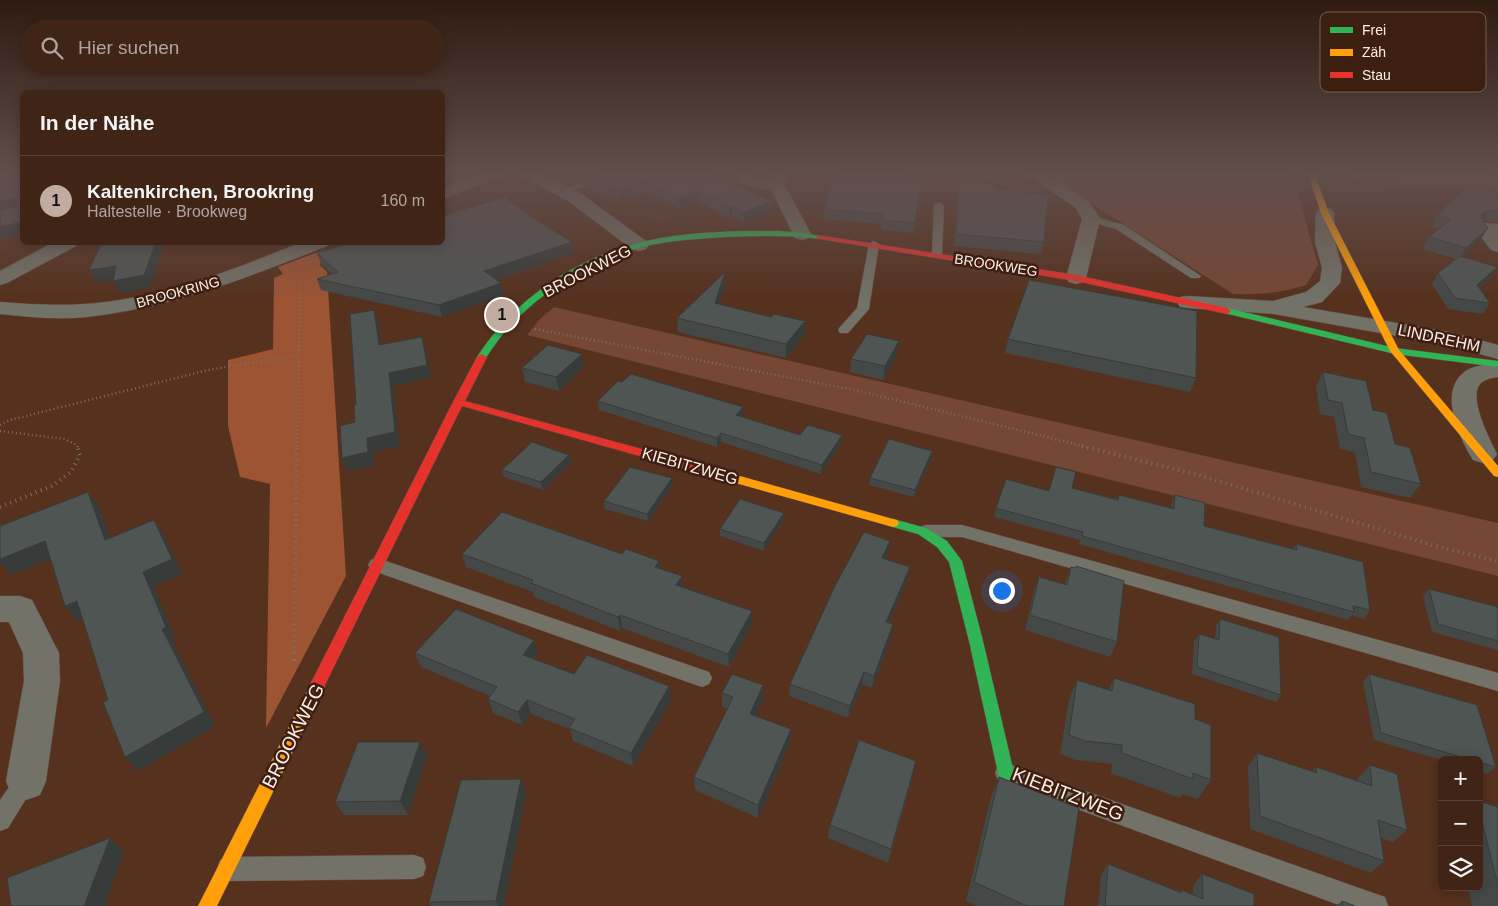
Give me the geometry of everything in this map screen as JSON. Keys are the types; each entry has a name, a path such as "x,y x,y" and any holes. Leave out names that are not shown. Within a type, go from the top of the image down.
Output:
{"street":[{"path":"599,215 639,245"},
{"path":"793,215 802,234"},
{"path":"1076,278 1091,218 1089,215"},
{"path":"1274,308 1314,297 1330,283 1332,268 1325,242 1325,215"},
{"path":"1326,215 1380,326 1395,351 1492,467"},
{"path":"1498,230 1484,229 1498,246"},
{"name":"BROOKWEG","path":"207,906 458,402 489,344 505,324 529,302 562,280 599,261 639,245 686,238 746,234 802,234 874,244 1076,278 1188,302 1395,351"},
{"path":"0,279 63,245"},
{"name":"BROOKRING","path":"0,308 36,313 90,311 157,301 213,284 311,246"},
{"name":"BROOKWEG","path":"1188,302 1274,308 1380,326"},
{"name":"LINDREHM","path":"1380,326 1450,339 1498,352"},
{"name":"LINDREHM","path":"1395,351 1498,364"},
{"path":"1492,467 1468,422 1463,394 1465,387 1472,378 1486,372 1498,370"},
{"name":"KIEBITZWEG","path":"458,402 922,531 942,544 955,561 976,641 1006,773"},
{"path":"0,609 20,609 41,653 42,681 26,781"}],"lane":[{"path":"937,255 938,215"},
{"path":"1091,218 1120,227 1194,276"},
{"path":"844,330 863,309 874,244"},
{"name":"KIEBITZWEG","path":"922,531 962,532 1498,682"},
{"path":"377,565 702,678"},
{"name":"KIEBITZWEG","path":"1006,773 1376,906"},
{"path":"0,820 26,781"},
{"path":"225,869 414,867"}],"path":[{"path":"649,215 675,220"},
{"path":"294,666 298,355 311,246"},
{"path":"505,324 864,392 1195,474 1439,547 1498,562"},
{"path":"0,425 10,420 208,370 298,355"},
{"path":"0,431 64,439 77,445 80,455 71,472 52,486 0,507"}],"shaded area":[{"path":"1110,215 1304,215 1318,265 1306,285 1270,293 1233,294"},
{"path":"326,249 325,262 319,264 327,272 346,576 266,728 270,484 240,477 228,426 228,360 273,349 274,278 283,274 278,267"},
{"path":"554,307 1498,523 1498,576 527,335 539,320"}],"building":[{"path":"0,215 20,215 20,222 0,227"},
{"path":"445,215 530,215 572,242 484,271 501,283 439,305 317,279 338,272 317,253 343,245 445,245"},
{"path":"883,215 916,215 915,223 882,220"},
{"path":"957,215 1046,215 1044,242 956,234"},
{"path":"1438,215 1482,215 1481,218 1488,228 1466,248 1429,237 1451,219"},
{"path":"101,245 155,245 144,275 113,281 116,266 89,270"},
{"path":"1460,256 1497,267 1477,285 1490,303 1455,298 1438,273"},
{"path":"725,272 715,303 771,317 774,314 805,321 786,344 677,318"},
{"path":"1029,280 1197,311 1196,378 1008,339"},
{"path":"374,310 379,345 422,337 427,365 389,373 395,432 367,438 368,452 342,458 340,426 355,422 354,405 356,404 350,314"},
{"path":"867,334 899,341 885,366 851,359"},
{"path":"548,345 582,354 556,377 522,368"},
{"path":"1323,372 1366,381 1373,410 1387,413 1395,444 1410,448 1421,484 1371,472 1364,438 1348,434 1342,403 1328,400"},
{"path":"631,374 743,407 736,415 800,435 808,425 842,435 822,465 721,433 717,438 598,401 618,381 622,382"},
{"path":"889,439 932,451 915,490 870,478"},
{"path":"532,442 569,455 541,482 502,470"},
{"path":"630,467 672,478 647,514 604,501"},
{"path":"1056,467 1076,472 1072,488 1118,500 1119,495 1174,509 1175,495 1205,503 1204,526 1297,550 1296,544 1363,562 1370,610 1353,606 1354,612 1082,536 1083,532 996,508 1006,479 1049,491"},
{"path":"88,492 105,540 154,520 172,559 143,572 166,627 162,629 204,712 125,757 103,702 108,700 77,601 65,606 45,541 0,559 0,526"},
{"path":"740,499 784,513 764,543 720,529"},
{"path":"502,512 622,554 626,549 659,561 655,567 682,576 676,585 752,611 728,654 620,615 618,617 531,583 533,580 462,554"},
{"path":"864,532 890,541 882,558 910,567 886,622 893,624 874,676 864,672 850,706 790,684 835,586"},
{"path":"1076,566 1124,581 1117,642 1030,615 1039,577 1067,585 1071,567 1076,568"},
{"path":"1429,589 1498,607 1498,641 1438,624"},
{"path":"456,609 534,640 523,655 574,674 587,655 669,686 631,753 569,728 575,719 527,700 518,712 488,699 497,687 415,653"},
{"path":"1220,619 1279,637 1281,695 1197,667 1199,634 1219,640"},
{"path":"732,674 763,685 750,714 791,729 758,805 694,777 733,697 722,693"},
{"path":"1369,674 1477,705 1496,767 1483,763 1483,756 1458,756 1381,733"},
{"path":"1114,678 1195,704 1195,719 1211,725 1211,780 1193,773 1193,779 1122,753 1122,745 1085,741 1069,735 1077,680 1112,691"},
{"path":"859,740 916,761 891,849 830,825"},
{"path":"358,742 420,742 400,801 335,802"},
{"path":"1257,753 1317,773 1316,767 1372,786 1370,765 1397,774 1407,830 1378,820 1384,861 1260,816"},
{"path":"999,777 1079,808 1064,906 1027,906 974,882"},
{"path":"521,779 496,901 429,902 461,780"},
{"path":"1483,802 1498,807 1498,886 1483,826"},
{"path":"110,838 84,906 11,906 7,878"},
{"path":"1108,864 1182,893 1182,890 1203,899 1202,874 1254,894 1254,906 1105,906"},
{"path":"1342,901 1355,906 1343,906"}],"traffic: fast":[{"path":"482,357 494,338 529,303 572,274 618,252 656,241 710,236 779,234 820,237"},
{"path":"1227,311 1395,351 1498,364"},
{"path":"893,523 922,531 942,544 955,561 976,641 1006,773"}],"traffic: slow":[{"path":"1326,215 1395,351 1498,473"},
{"path":"711,472 893,523"},
{"path":"207,906 317,686"}],"traffic: jam":[{"path":"820,237 1076,278 1227,311"},
{"path":"317,686 482,357"},
{"path":"458,402 711,472"}],"place":[{"name":"Kaltenkirchen, Brookring","path":"502,315"}]}
